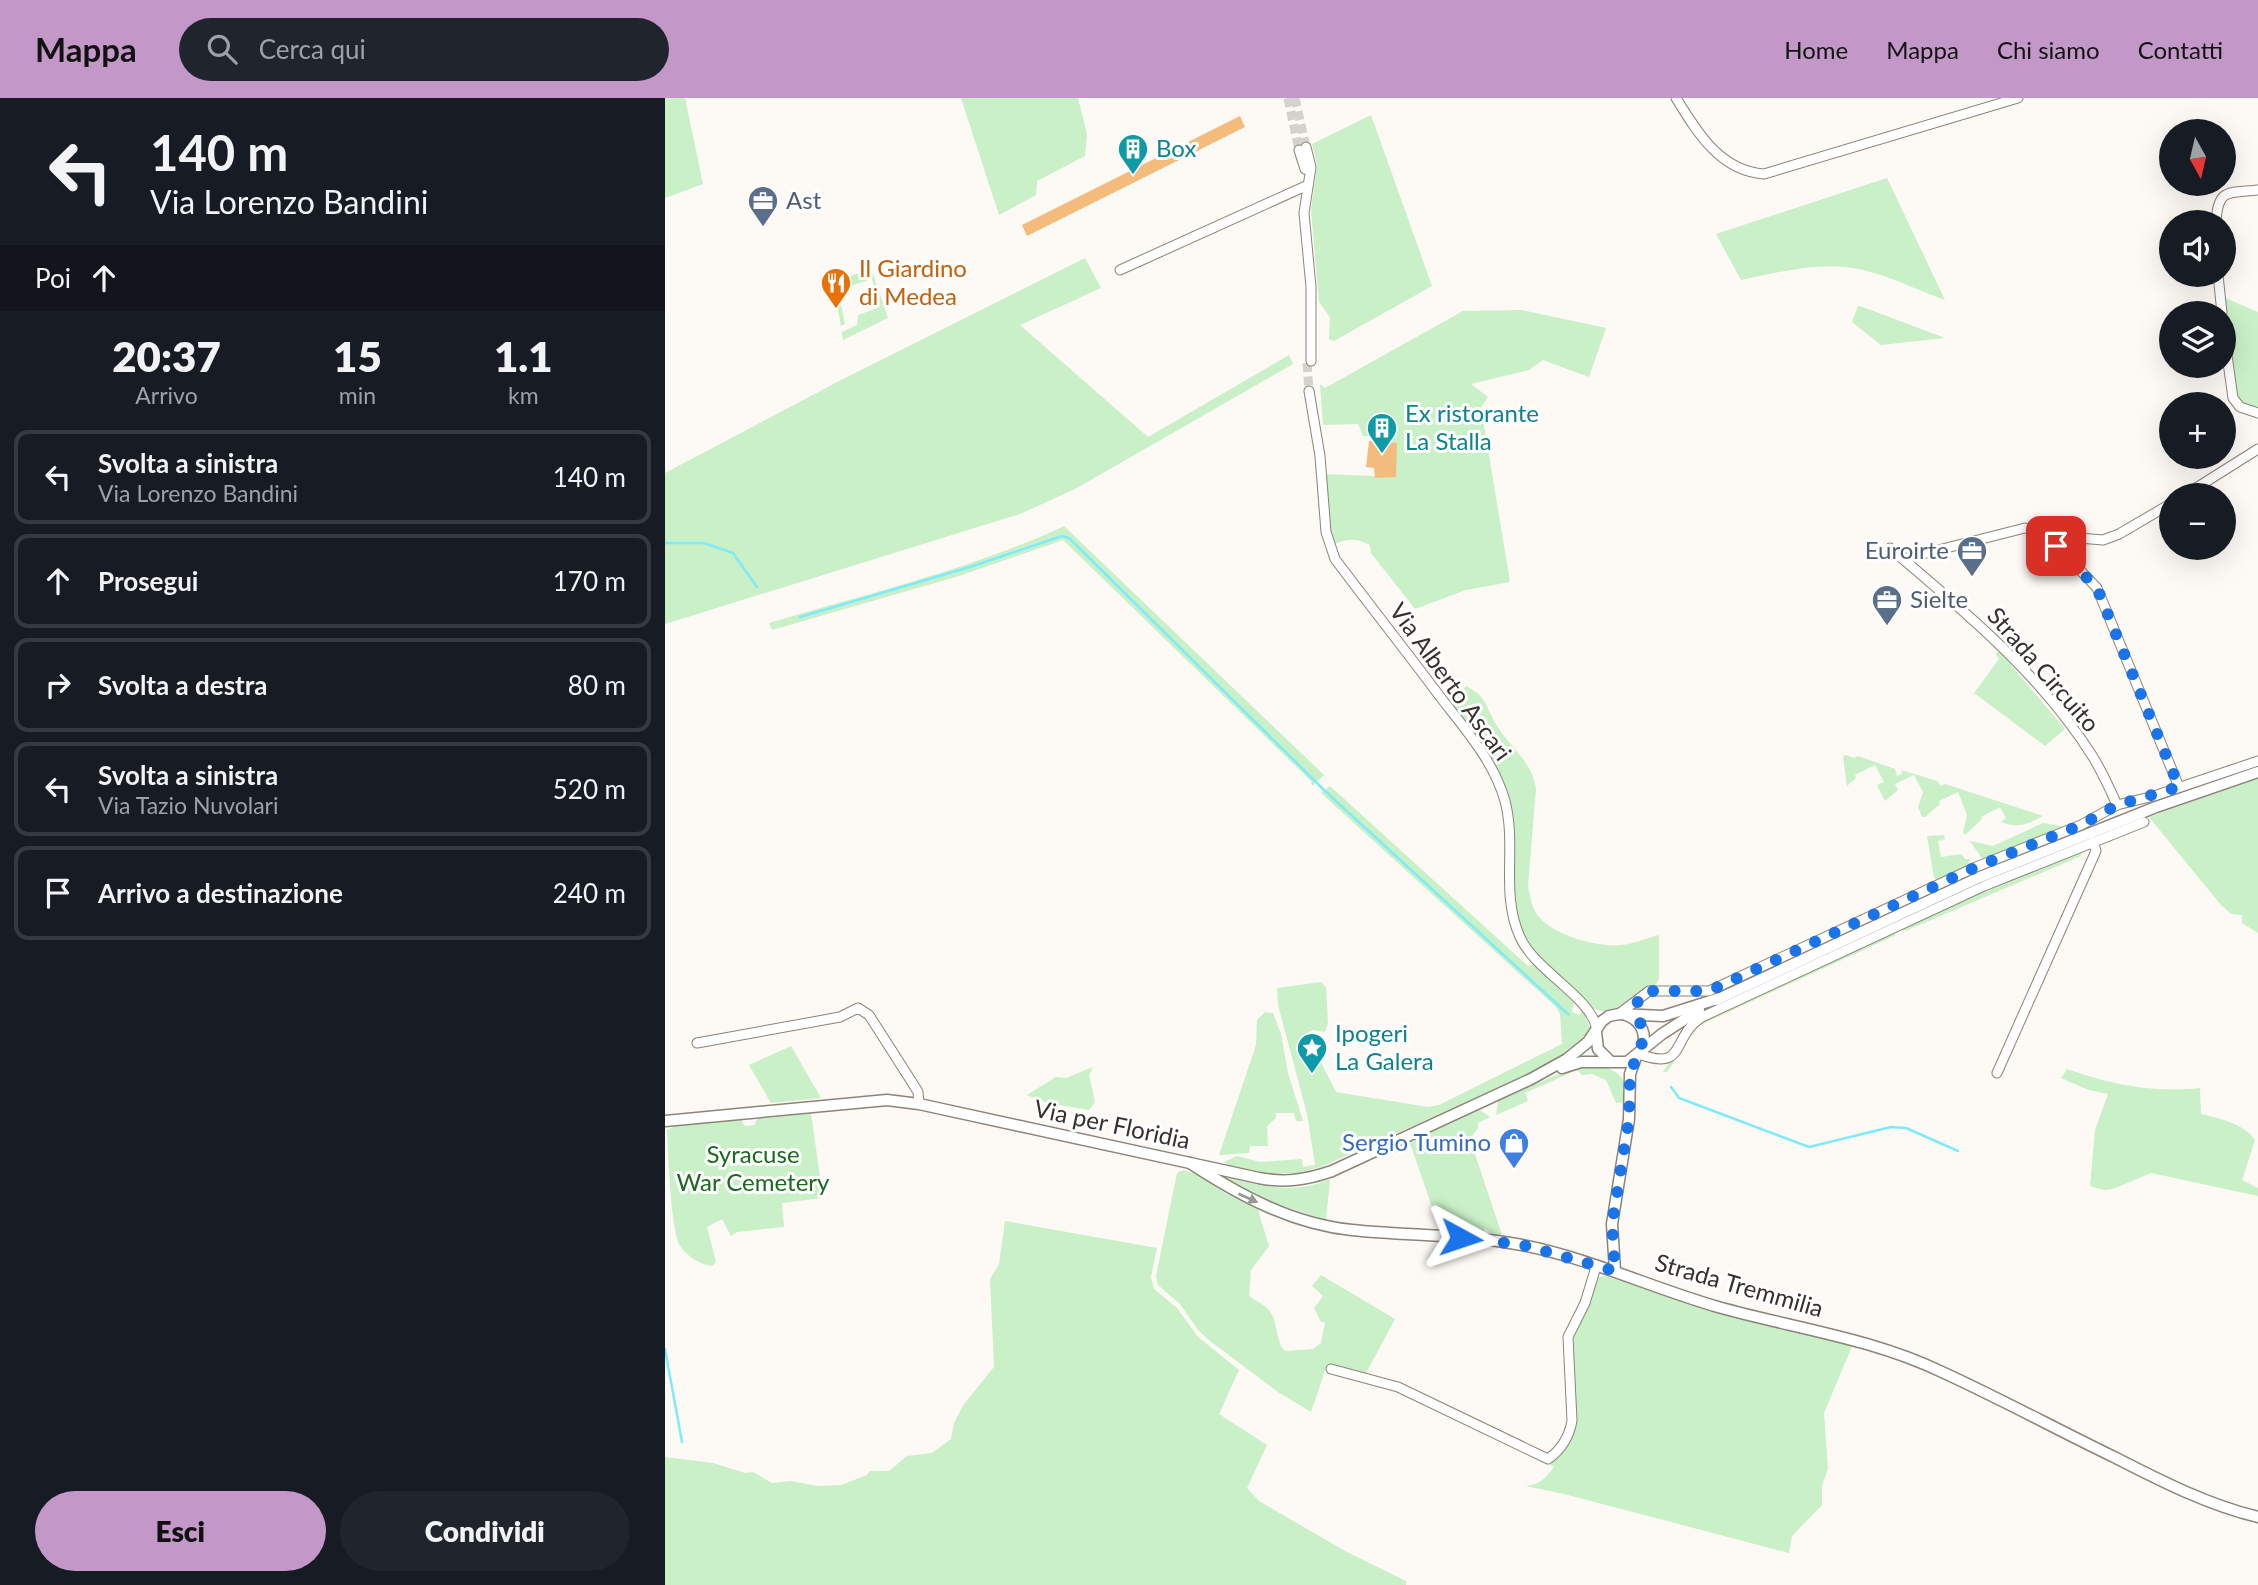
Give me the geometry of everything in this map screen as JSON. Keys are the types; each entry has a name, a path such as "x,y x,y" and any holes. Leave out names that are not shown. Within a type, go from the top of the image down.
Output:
{"main road":[{"path":"1531,1079 1581,1062 1614,1062 1638,1054 1673,1026 1720,998 1980,877 2156,807 2258,772"},
{"path":"1531,1079 1574,1055 1596,1030 1617,1014 1639,1019 1654,1017 1720,998"},
{"path":"1615,1271 1612,1224 1629,1119 1630,1074 1644,1038 1639,1019"},
{"path":"1596,1030 1598,1049 1614,1062 1630,1084"},
{"name":"Via per Floridia","path":"665,1122 873,1100 919,1104 1271,1180 1306,1179 1332,1171 1531,1079"},
{"name":"Strada Tremmilia","path":"1190,1163 1230,1190 1316,1223 1349,1230 1523,1245 1615,1271 1718,1307 1854,1339 1940,1370 2154,1478 2213,1503 2258,1517"}],"street":[{"path":"1676,98 1698,135 1716,153 1736,166 1764,174 2018,98"},
{"path":"1304,148 1308,168 1304,213 1311,300 1306,328 1309,362"},
{"path":"1120,270 1308,185"},
{"path":"2217,210 2221,197 2229,193 2258,190"},
{"path":"2230,378 2233,398 2240,407 2258,412"},
{"name":"Via Alberto Ascari","path":"1311,390 1328,544 1335,559 1486,757 1505,802 1509,825 1508,897 1513,921 1531,954 1591,1013"},
{"path":"2204,483 2258,450"},
{"path":"1903,559 2025,528 2103,540 2119,534 2159,511"},
{"path":"2045,533 2097,588 2179,787"},
{"name":"Strada Circuito","path":"1890,548 1959,605 2028,674 2093,757 2117,805"},
{"path":"1596,1030 1591,1013 1617,1014 1628,1009 1638,997 1649,991 1709,991 1976,867 2081,825 2117,805 2258,761"},
{"path":"1638,1054 1655,1060 1668,1059 1674,1055 1691,1024 1702,1017 1926,912 2144,822"},
{"path":"1997,1073 2096,851 2093,842"},
{"path":"1638,997 1639,1019"},
{"path":"697,1043 839,1017 858,1008 869,1015 908,1076 918,1092 919,1104"},
{"path":"1331,1369 1398,1387 1548,1459 1560,1448 1570,1431 1572,1421 1568,1337 1585,1303 1596,1266"}],"green space":[{"path":"665,98 685,98 703,184 665,198"},
{"path":"961,98 1078,98 1087,134 1085,156 1037,181 1036,195 999,215"},
{"path":"1371,115 1432,286 1334,341 1329,339 1330,317 1319,302 1311,210 1317,165 1312,144"},
{"path":"1887,178 1945,300 1881,275 1844,267 1800,268 1741,280 1716,234"},
{"path":"1085,258 1101,288 1020,325 1148,437 1289,355 1293,364 1075,489 1020,514 665,624 665,473 843,379"},
{"path":"871,268 888,318 843,340 842,332 857,325 858,315 875,309 879,302 872,279 850,286 840,300 845,324 841,326 833,283"},
{"path":"2236,303 2258,312 2258,409 2240,402 2233,390 2232,378 2236,378"},
{"path":"1858,306 1945,338 1881,345 1852,322"},
{"path":"1522,310 1606,328 1589,377 1543,360 1529,370 1471,384 1488,397 1481,407 1510,582 1466,590 1415,609 1371,553 1370,545 1351,540 1332,546 1326,474 1396,477 1386,437 1363,436 1358,424 1323,425 1320,384 1325,388 1463,311"},
{"path":"1064,526 1324,775 1312,786 1311,781 1063,540 959,576 772,630 769,623 956,568"},
{"path":"2000,652 2065,729 2045,746 1974,693 1999,659 1995,653"},
{"path":"1466,686 1483,700 1498,728 1534,778 1536,789 1528,886 1536,913 1542,921 1574,938 1600,944 1626,944 1659,935 1659,979 1654,987 1639,993 1620,1007 1605,1011 1587,1005 1546,963 1525,936 1515,907 1512,818 1505,785 1492,760 1451,703"},
{"path":"1843,756 1854,758 1858,756 1895,769 1897,776 1902,774 1901,770 1937,781 1941,786 1945,784 2043,816 2023,825 2007,824 2001,822 2006,818 2000,807 1981,817 1965,835 1963,833 1967,815 1958,792 1939,801 1940,804 1922,817 1918,807 1923,792 1914,775 1895,784 1898,790 1885,801 1877,785 1884,782 1875,765 1855,775 1856,778 1847,786"},
{"path":"2258,778 2258,933 2242,923 2242,915 2231,914 2221,905 2149,817"},
{"path":"1330,786 1528,966 1534,964 1574,1003 1572,1012 1579,1015 1583,1010 1590,1028 1587,1038 1565,1058 1321,1167 1297,1173 1268,1173 1228,1165 1224,1162 1237,1156 1260,1162 1302,1159 1303,1167 1315,1165 1307,1114 1278,1005 1277,988 1321,982 1326,987 1328,1024 1325,1032 1313,1030 1306,1033 1336,1092 1428,1107 1439,1105 1562,1044 1560,1014 1556,1007 1321,793"},
{"path":"2043,823 2066,827 1983,860 1970,841 1993,846"},
{"path":"1944,835 1945,839 1938,841 1941,857 1961,854 1965,859 1970,859 1966,868 1939,880 1934,878 1927,836"},
{"path":"2082,850 2081,856 1903,932 1906,925"},
{"path":"1892,932 1896,935 1698,1026 1667,1072 1663,1072 1696,1024"},
{"path":"1265,1012 1273,1013 1281,1034 1288,1073 1303,1121 1296,1121 1294,1113 1276,1113 1276,1118 1267,1126 1268,1146 1250,1146 1249,1153 1219,1155 1256,1045 1257,1020"},
{"path":"791,1046 821,1098 771,1103 749,1065"},
{"path":"1604,1066 1616,1072 1622,1079 1625,1102 1616,1103 1606,1080 1592,1074 1582,1075 1577,1070 1525,1093 1528,1101 1496,1115 1498,1101 1574,1067"},
{"path":"1093,1067 1089,1075 1095,1102 1089,1110 1047,1103 1027,1095 1056,1077 1066,1078"},
{"path":"2067,1069 2132,1086 2200,1088 2201,1114 2238,1126 2255,1140 2242,1180 2258,1188 2258,1196 2151,1173 2113,1189 2104,1190 2090,1186 2095,1130 2108,1094 2089,1090 2061,1078"},
{"path":"1480,1110 1490,1117 1478,1123 1478,1128 1470,1139 1502,1235 1491,1233 1485,1228 1483,1232 1440,1230 1411,1146 1393,1154 1389,1152"},
{"name":"Syracuse War Cemetery","path":"811,1113 823,1198 782,1203 784,1227 737,1232 731,1236 722,1219 707,1227 716,1262 712,1266 698,1262 686,1253 680,1246 674,1224 667,1130 677,1125 741,1120 745,1126 754,1125 757,1119"},
{"path":"1183,1170 1196,1174 1227,1194 1257,1207 1269,1246 1251,1270 1249,1296 1266,1307 1271,1314 1285,1351 1313,1349 1321,1343 1325,1323 1321,1322 1314,1308 1323,1296 1312,1286 1321,1275 1395,1319 1365,1375 1327,1365 1311,1412 1278,1392 1210,1341 1198,1330 1180,1304 1158,1285 1156,1276 1177,1173"},
{"path":"1226,1177 1266,1186 1291,1188 1330,1179 1326,1220 1275,1203 1224,1181"},
{"path":"1005,1221 1157,1248 1151,1277 1154,1289 1177,1308 1198,1337 1239,1370 1219,1414 1267,1445 1247,1488 1259,1501 1345,1551 1406,1581 1406,1585 665,1585 665,1457 713,1463 745,1473 753,1472 772,1483 791,1481 817,1486 841,1485 867,1475 870,1471 889,1471 907,1456 932,1453 951,1439 954,1423 964,1404 994,1367 990,1279 999,1264"},
{"path":"1605,1276 1688,1303 1853,1344 1824,1413 1828,1468 1822,1486 1822,1505 1792,1536 1789,1553 1526,1486 1539,1482 1548,1474 1554,1467 1547,1463 1558,1458 1574,1433 1575,1375 1571,1338 1597,1277"}],"building":[{"name":"Box","path":"1240,116 1245,127 1027,236 1022,225"},
{"name":"Ex ristorante La Stalla","path":"1369,441 1397,443 1396,477 1375,478 1374,468 1366,467"}],"waterway":[{"path":"800,617 970,567 1062,536 1069,538 1325,791 1569,1015"},
{"path":"665,543 704,543 733,553 757,587"},
{"path":"1671,1087 1679,1098 1809,1147 1891,1127 1906,1128 1958,1151"},
{"path":"665,1349 682,1442"}],"tunnel":[{"path":"1288,98 1299,150"},
{"path":"1295,98 1306,147"},
{"path":"1307,363 1309,391"}],"place":[{"name":"Box","path":"1133,176"},
{"name":"Ast","path":"763,228"},
{"name":"Il Giardino di Medea","path":"836,310"},
{"name":"Ex ristorante La Stalla","path":"1382,455"},
{"name":"Euroirte","path":"1972,578"},
{"name":"Sielte","path":"1887,627"},
{"name":"Ipogeri La Galera","path":"1312,1075"},
{"name":"Sergio Tumino","path":"1514,1170"}],"route":[{"path":"1461,1238 1523,1245 1615,1271 1612,1224 1629,1119 1630,1074 1632,1065 1644,1045 1637,1010 1638,997 1643,993 1661,990 1698,993 1709,991 1976,867 2081,825 2117,805 2179,787 2097,588 2056,546"}]}
